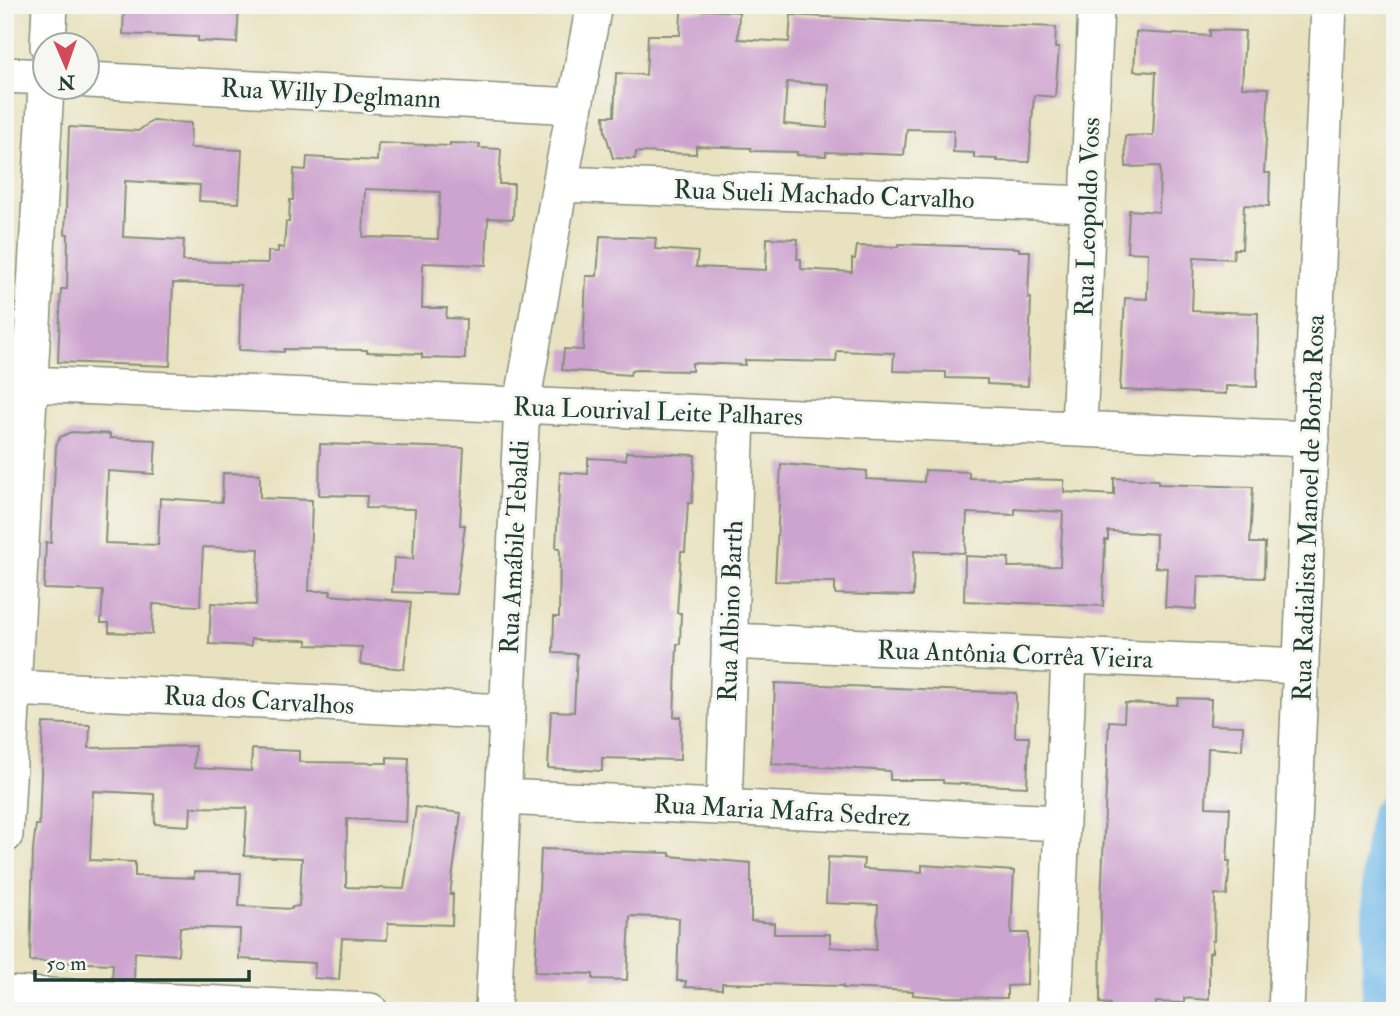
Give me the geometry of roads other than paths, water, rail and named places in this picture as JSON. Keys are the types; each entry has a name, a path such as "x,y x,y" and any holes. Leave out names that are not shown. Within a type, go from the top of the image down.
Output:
{"street":[{"path":"49,32 50,5"},
{"name":"Rua Amábile Tebaldi","path":"493,1011 522,405 594,5"},
{"name":"Rua Leopoldo Voss","path":"1079,429 1096,5"},
{"name":"Rua Radialista Manoel de Borba Rosa","path":"1286,1011 1329,5"},
{"path":"5,75 32,77"},
{"name":"Rua Willy Deglmann","path":"102,81 574,106"},
{"path":"5,835 13,688 17,384 45,102"},
{"name":"Rua Sueli Machado Carvalho","path":"560,184 1088,204"},
{"name":"Rua Lourival Leite Palhares","path":"17,384 1311,439"},
{"name":"Rua Albino Barth","path":"724,807 737,414"},
{"name":"Rua Antônia Corrêa Vieira","path":"730,641 1301,666"},
{"path":"1054,1011 1069,656"},
{"name":"Rua dos Carvalhos","path":"13,688 506,712"},
{"name":"Rua Maria Mafra Sedrez","path":"502,797 1062,823"},
{"path":"5,994 370,1011"}],"waterway":[{"path":"1387,1011 1388,869 1395,819"}]}
